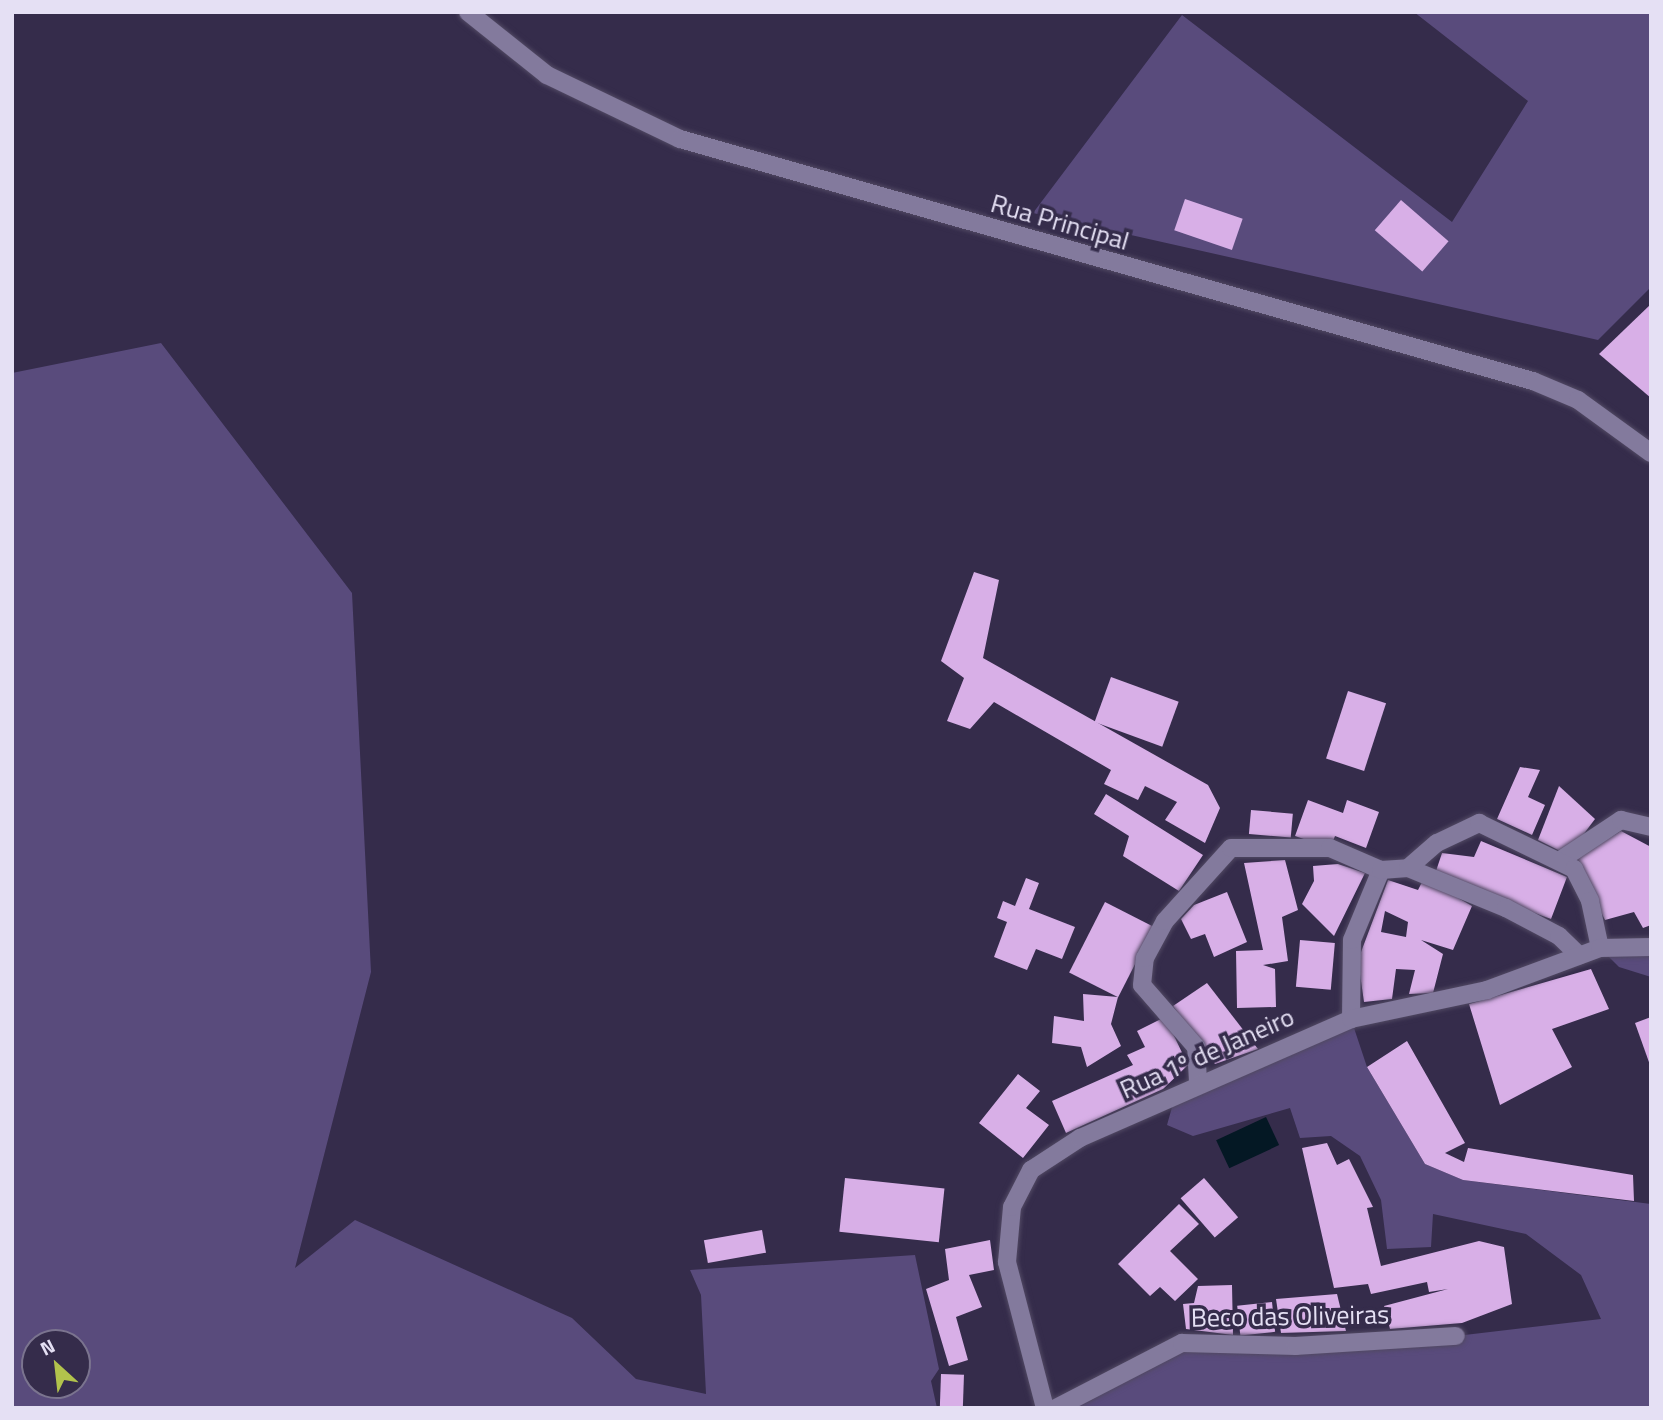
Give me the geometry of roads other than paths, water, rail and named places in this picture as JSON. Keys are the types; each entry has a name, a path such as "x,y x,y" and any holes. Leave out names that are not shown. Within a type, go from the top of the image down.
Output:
{"street":[{"name":"Rua Principal","path":"468,12 557,81 680,139 1533,381 1578,400 1651,453"},
{"path":"1562,859 1621,820 1651,827"},
{"path":"1408,868 1437,843 1479,823 1562,859 1590,901 1600,948"},
{"path":"1198,1082 1196,1047 1142,985 1145,958 1165,921 1231,848 1330,848 1381,870 1408,868 1506,908 1559,936 1579,956"},
{"path":"1351,1019 1352,940 1381,870"},
{"name":"Rua 1º de Janeiro","path":"1045,1408 1007,1262 1012,1208 1031,1170 1080,1138 1198,1082 1351,1019 1487,990 1600,948 1651,947"},
{"name":"Beco das Oliveiras","path":"1056,1408 1182,1343 1296,1346 1456,1336"}],"water":[{"path":"1266,1117 1279,1145 1229,1168 1216,1140"}]}
